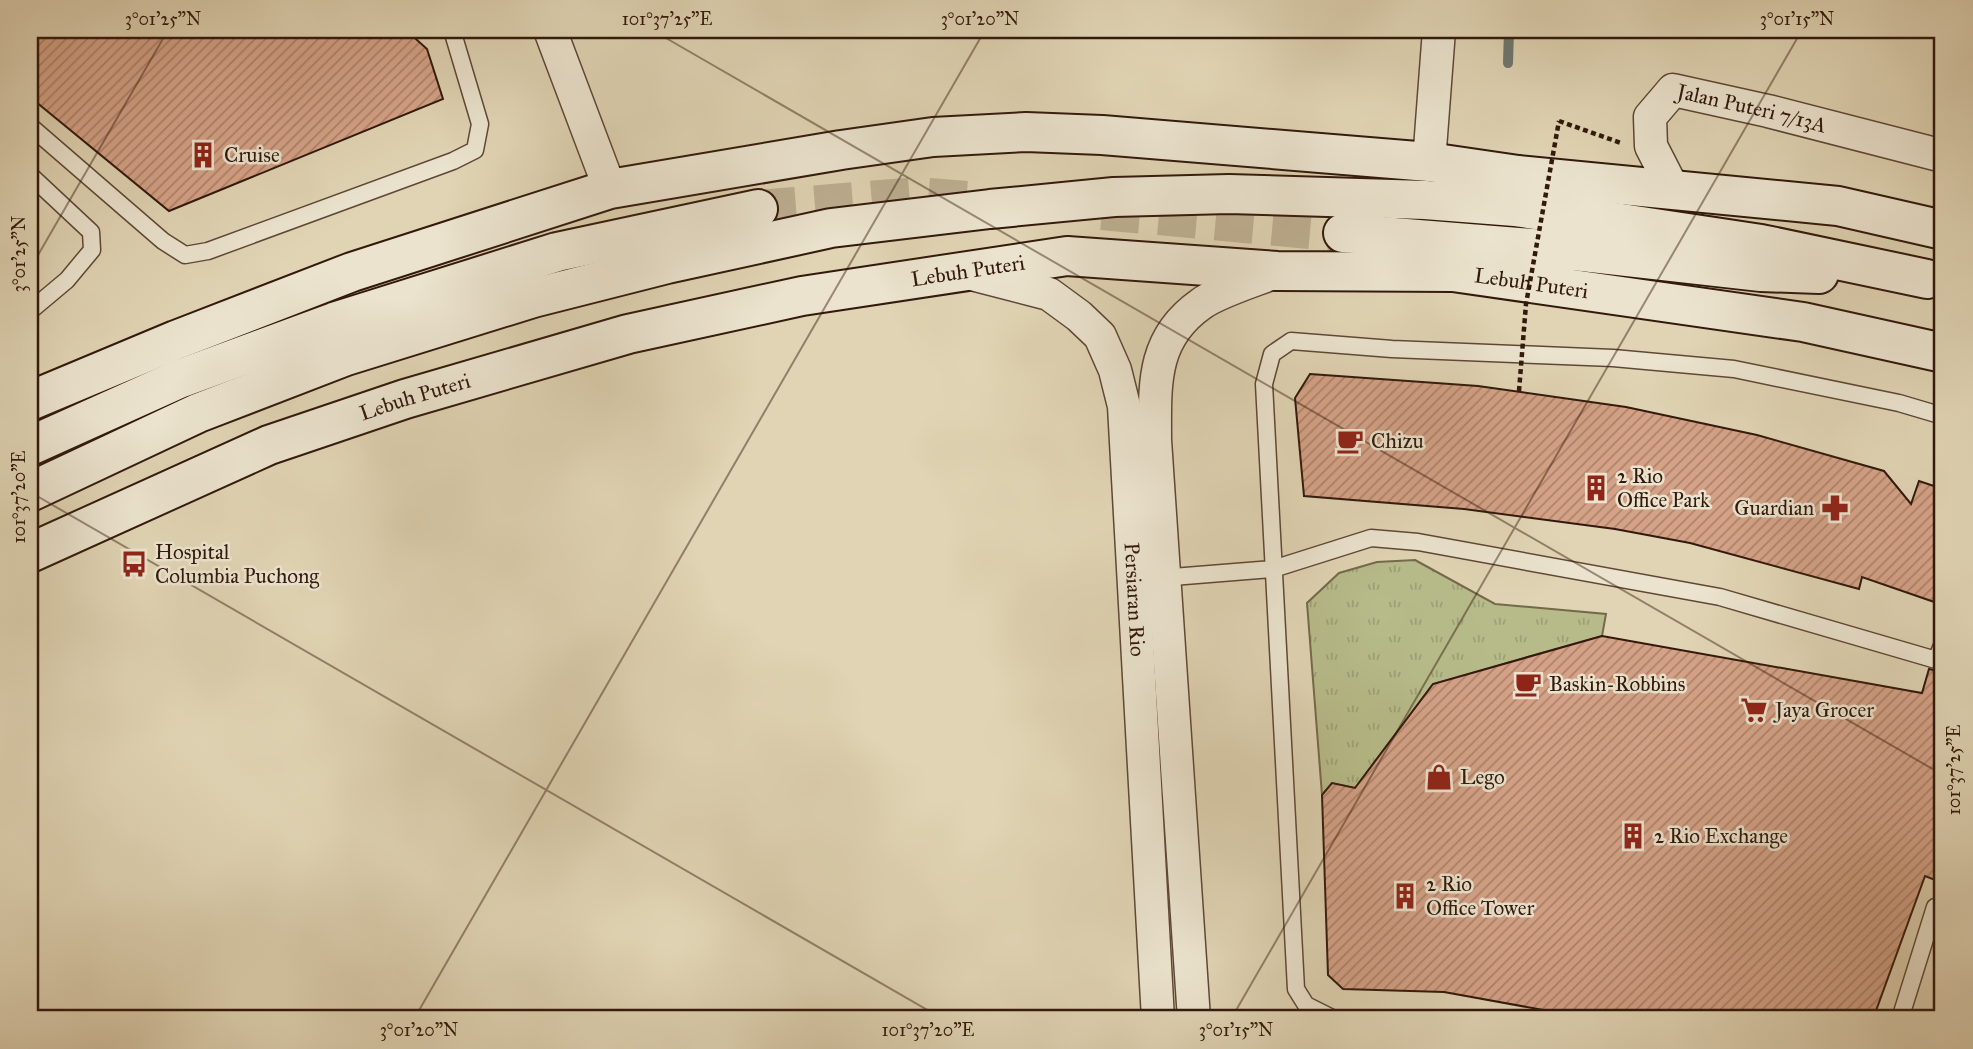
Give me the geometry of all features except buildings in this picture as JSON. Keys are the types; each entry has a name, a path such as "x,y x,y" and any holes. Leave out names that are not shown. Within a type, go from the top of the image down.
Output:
{"main road":[{"path":"30,401 176,340 352,272 610,189 841,149 933,137 1026,132 1102,135 1429,162 1518,175 1838,206 1943,230"},
{"path":"30,492 198,413 346,356 533,298 667,264 831,228 1115,197 1229,194 1425,200 1515,207 1760,244 1938,276"},
{"path":"30,446 179,379 334,322 557,252 758,209"},
{"name":"Lebuh Puteri","path":"1343,233 1583,252 1761,272 1938,276"},
{"name":"Lebuh Puteri","path":"30,552 268,445 405,399 628,334 802,296 1067,256 1277,271 1453,272 1803,322 1943,353"}],"street":[{"path":"550,30 610,189"},
{"path":"1429,162 1439,30"},
{"name":"Jalan Puteri 7/13A","path":"1674,191 1651,146 1650,117 1673,90 1768,111 1943,156"},
{"name":"Persiaran Rio","path":"1194,1019 1155,440 1155,388 1160,354 1178,324 1202,302 1277,271"},
{"name":"Persiaran Rio","path":"967,273 1049,294 1100,335 1115,370 1124,406 1158,1019"}],"lane":[{"path":"30,126 163,241 185,255 208,251 475,150 480,124 452,30"},
{"path":"30,175 91,232 92,250 67,280 30,311"},
{"path":"1334,1019 1306,1005 1296,989 1264,384 1272,354 1291,341 1392,349 1613,358 1734,369 1899,403 1943,416"},
{"path":"1133,580 1273,569 1371,538 1418,542 1720,597 1940,661 1943,643"},
{"path":"1900,1019 1935,907"}],"path":[{"path":"1519,391 1525,304 1559,121 1622,144"}],"green space":[{"path":"1415,560 1495,604 1606,614 1602,636 1433,684 1355,788 1332,783 1322,795 1307,603 1339,573 1377,562"}],"waterway":[{"path":"1508,63 1509,30"}],"tunnel":[{"path":"758,209 918,196 979,201"},
{"path":"1102,211 1343,233"}],"place":[{"name":"Cruise","path":"203,155"},
{"name":"Chizu","path":"1350,441"},
{"name":"2 Rio Office Park","path":"1596,488"},
{"name":"Guardian","path":"1835,508"},
{"name":"Hospital Columbia Puchong","path":"134,564"},
{"name":"Baskin-Robbins","path":"1528,684"},
{"name":"Jaya Grocer","path":"1754,710"},
{"name":"Lego","path":"1439,777"},
{"name":"2 Rio Exchange","path":"1633,836"},
{"name":"2 Rio Office Tower","path":"1405,896"}]}
